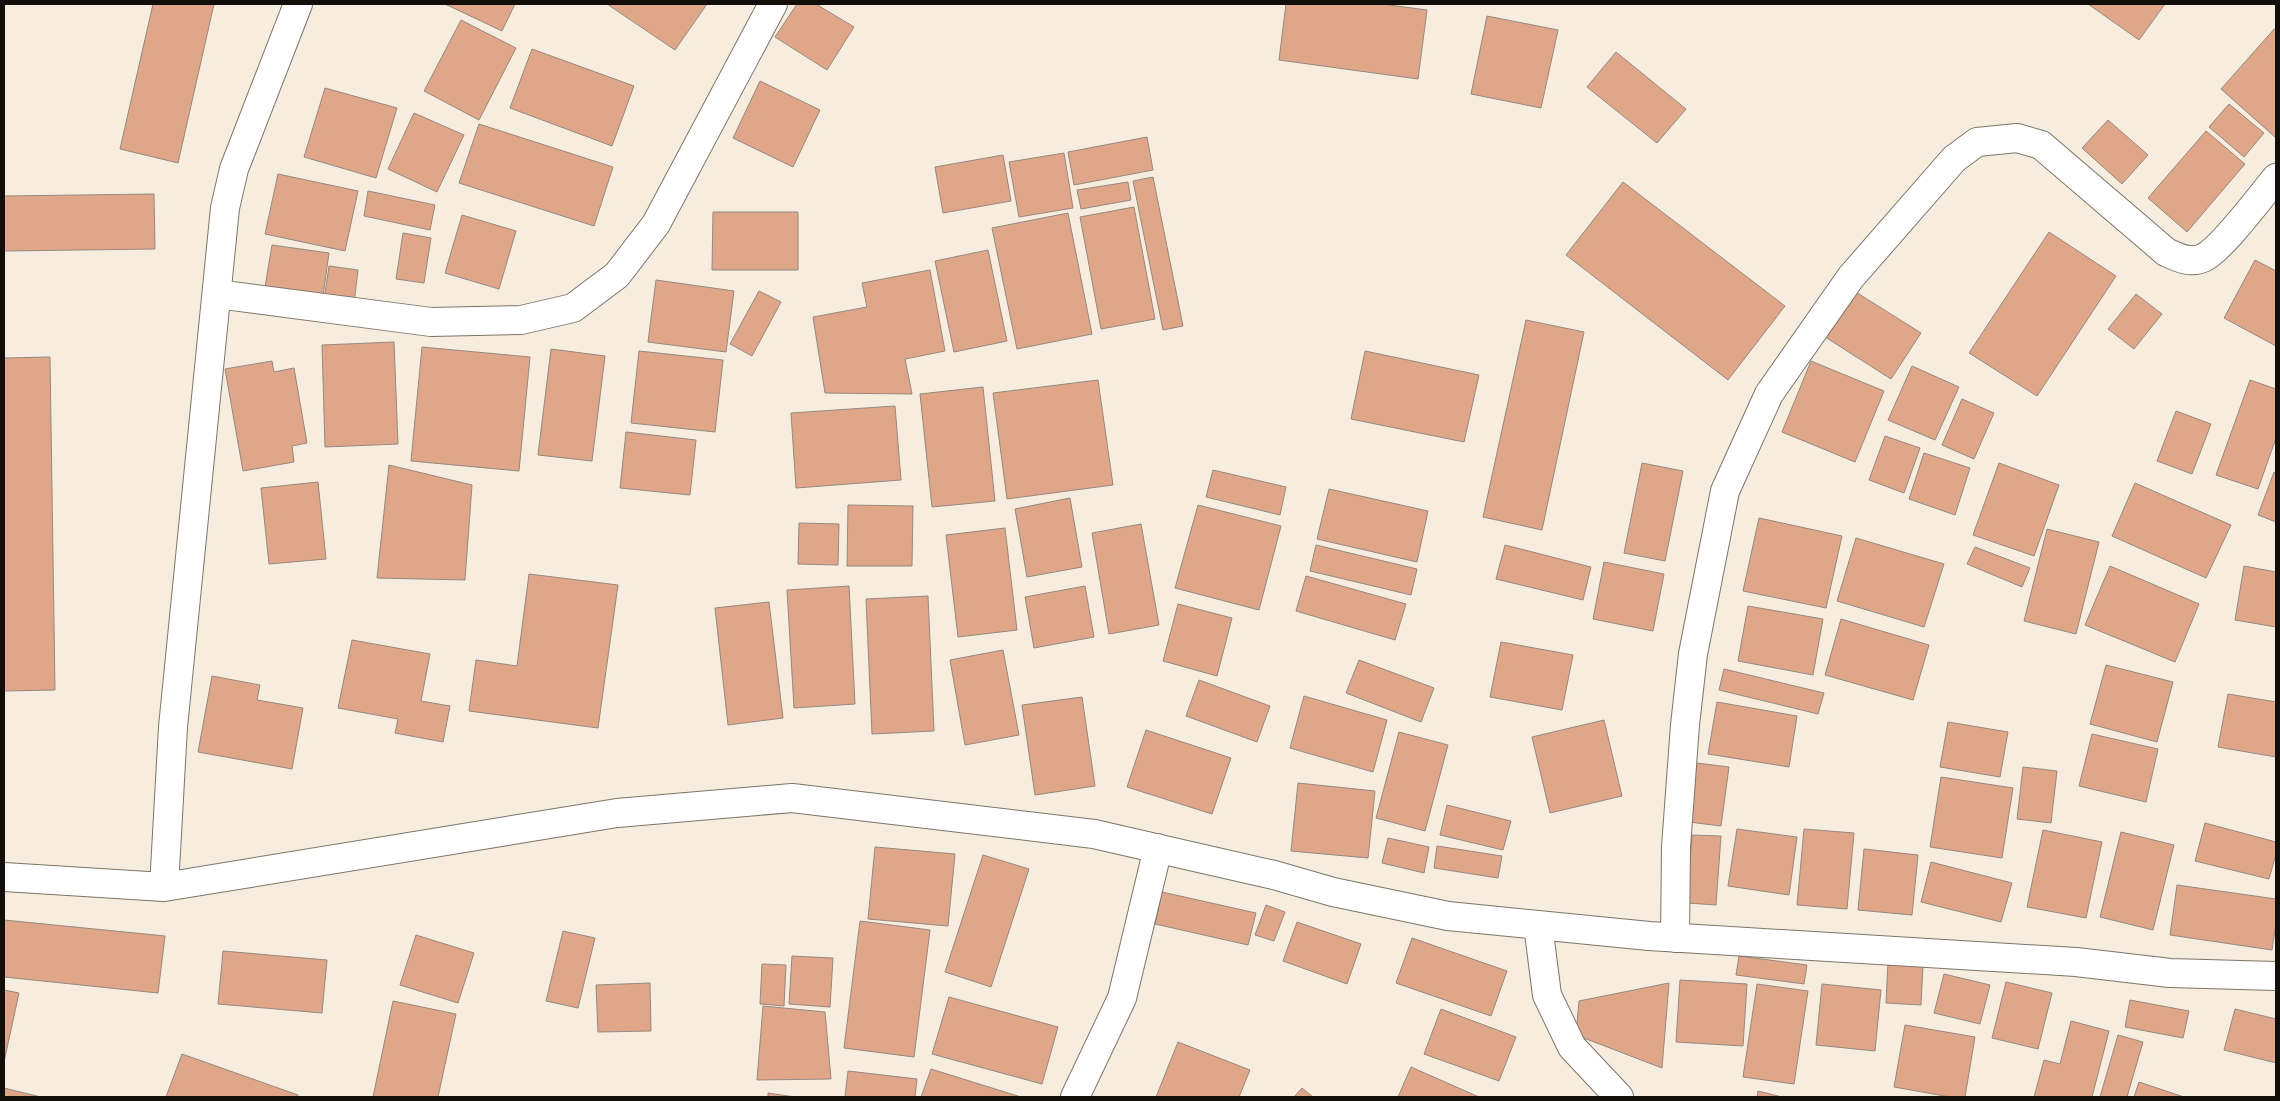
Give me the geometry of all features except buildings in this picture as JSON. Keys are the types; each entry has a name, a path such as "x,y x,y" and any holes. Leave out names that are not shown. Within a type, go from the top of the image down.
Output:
{"street":[{"path":"164,887 173,727 218,294 225,208 234,169 298,4"},
{"path":"218,294 431,322 521,320 573,308 617,275 656,224 774,4"},
{"path":"1676,938 1676,847 1684,725 1693,654 1725,491 1770,394 1851,277 1954,159 1977,142 2018,138 2041,145 2166,252 2186,260 2202,259 2216,249 2276,178"},
{"path":"4,877 164,887 617,813 792,798 1094,834 1274,875 1334,892 1448,916 1676,938 2076,962 2170,973 2276,976"},
{"path":"1075,1097 1122,998 1158,848"},
{"path":"1538,924 1547,995 1572,1047 1619,1097"}]}
